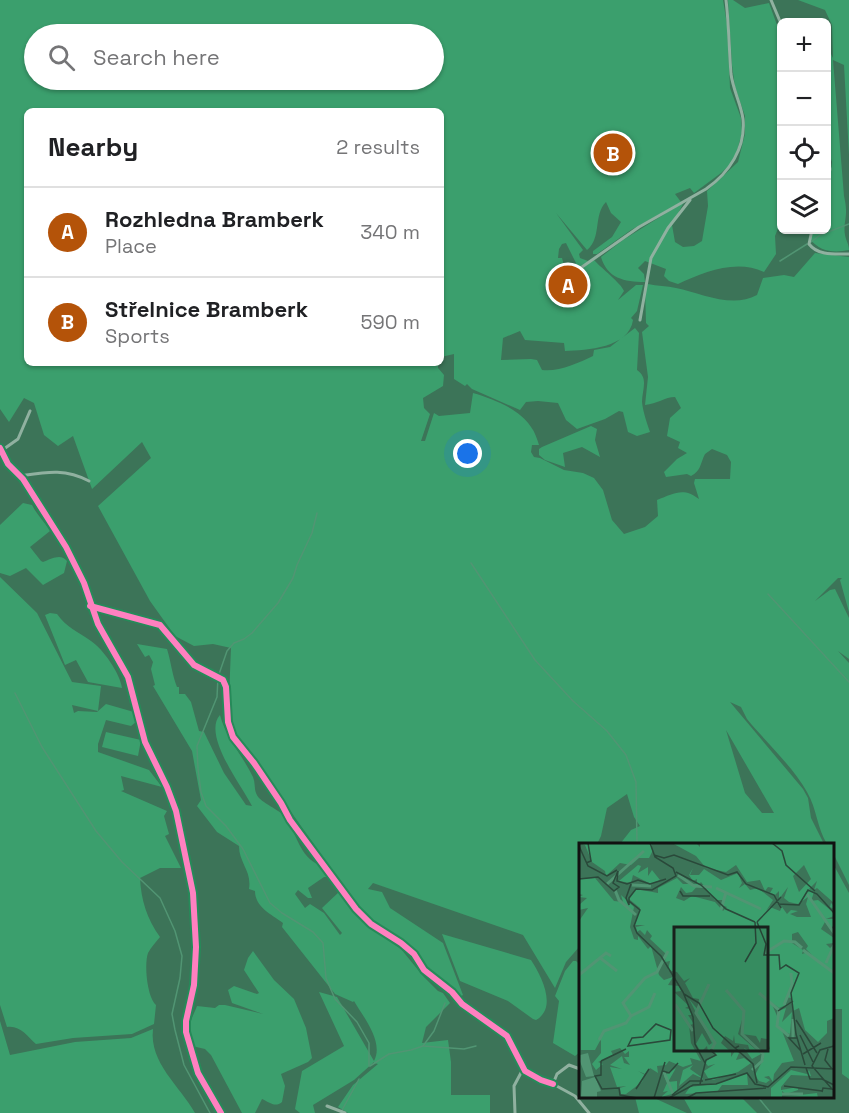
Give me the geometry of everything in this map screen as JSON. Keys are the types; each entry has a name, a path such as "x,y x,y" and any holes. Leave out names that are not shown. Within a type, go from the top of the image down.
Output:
{"street":[{"path":"570,272 582,267 639,227 715,183 736,156 742,136 742,116 732,84 726,0"},
{"path":"771,0 779,18"},
{"path":"640,320 651,258 668,228 692,197"},
{"path":"811,234 809,244 813,250 849,255"},
{"path":"30,411 18,439 1,449 8,464 21,476 66,547 84,583 98,624 128,677 146,742 176,811 193,893 196,947 194,985 186,1032 198,1073 222,1113"},
{"path":"21,476 58,471 89,481"},
{"path":"90,606 160,625 195,665 223,680 226,687 228,722 233,737 254,763 290,820 356,909 371,924 414,954 424,970 452,992 462,1004 507,1036 523,1069 530,1075 576,1096 589,1113"},
{"path":"553,1084 557,1074 569,1065 579,1069"},
{"path":"515,1113 514,1086 523,1069"},
{"path":"327,1106 345,1113"}],"green space":[{"path":"0,0 723,0 727,24 730,88 741,118 742,133 734,161 694,193 690,188 675,194 681,202 631,230 597,254 593,254 593,251 612,237 621,222 611,213 606,202 600,213 592,245 587,250 556,213 583,250 579,254 580,258 588,261 582,266 573,268 572,265 576,263 566,243 562,244 558,258 562,258 566,273 564,282 574,280 584,267 594,260 624,291 618,300 636,285 643,285 637,311 631,318 633,320 630,329 625,336 635,328 639,333 637,370 644,380 642,402 650,432 637,436 628,432 623,412 619,411 605,419 577,429 566,420 558,403 526,402 520,410 454,379 454,354 444,356 444,108 24,108 24,366 438,366 444,375 443,386 423,398 424,408 430,414 421,441 425,441 434,413 439,416 470,413 473,393 497,402 520,415 532,429 539,445 532,445 531,452 534,457 564,470 583,473 594,478 603,490 612,520 624,534 645,527 658,516 657,500 674,493 684,492 699,499 695,479 730,479 731,462 727,455 712,449 705,454 699,469 691,476 687,474 666,477 664,472 687,453 678,448 680,442 667,436 670,418 681,408 675,397 645,405 648,377 642,332 649,326 646,323 645,288 648,284 676,288 716,299 737,301 757,295 763,278 784,275 794,277 815,253 849,257 849,612 840,580 842,578 838,578 815,601 835,589 849,618 849,659 838,651 849,663 849,885 834,855 834,843 826,843 810,798 801,783 747,719 741,707 730,702 803,789 808,798 811,818 824,843 621,843 631,830 640,826 634,817 627,794 607,808 598,843 579,843 579,947 566,962 555,988 523,935 373,883 368,889 382,892 390,908 443,943 463,995 459,997 435,978 412,951 372,921 357,906 228,722 231,648 213,644 194,646 175,636 150,601 98,506 151,458 142,442 92,489 73,436 58,446 44,435 34,403 24,398 9,422 0,409","holes":["520,331 525,340 564,343 565,351 606,346 619,340 610,347 594,350 593,356 555,370 542,370 537,360 501,360 503,338","726,730 774,813 762,813 745,793"]},
{"path":"728,0 733,0 745,8 769,3 777,25 776,254 764,272 753,268 731,267 698,275 678,284 669,281 664,276 666,269 645,261 638,268 644,274 645,282 623,280 617,277 607,270 601,257 623,240 684,202 672,225 675,242 683,247 694,246 702,241 708,206 707,191 738,162 745,134 745,116 735,87"},
{"path":"798,0 849,0 849,155 844,65 833,60 846,209 845,235 849,246 849,250 838,251 818,247 810,239 812,234 831,234 831,54 833,58 831,18 829,18 825,10"},
{"path":"591,426 597,429 595,440 600,457 582,447 563,453 565,467 545,460 539,455 539,449 542,447"},
{"path":"23,503 32,505 50,531 30,547 43,562 59,557 67,561 64,573 43,585 26,568 10,576 0,573 0,525"},
{"path":"0,577 37,613 72,682 101,686 98,711 72,705 74,713 78,711 97,712 106,704 134,712 136,722 131,726 106,720 98,744 98,752 149,770 162,787 121,776 124,790 121,791 167,811 164,816 169,834 165,836 181,868 160,868 140,878 145,909 160,937 148,953 146,965 148,988 156,1005 154,1024 132,1034 73,1038 36,1044 20,1029 7,1027 0,1005"},
{"path":"57,614 68,626 101,650 114,669 122,688 88,682 76,660 65,665 45,615"},
{"path":"137,644 167,649 175,682 179,687 179,694 185,694 191,702 199,731 204,732 224,773 246,805 252,806 233,774 216,735 216,724 220,715 226,731 253,777 257,795 286,817 305,854 323,866 331,877 324,877 308,888 312,898 308,898 298,890 295,894 305,908 310,904 324,913 340,935 342,933 322,908 340,891 373,930 401,949 423,976 443,993 450,1003 426,1027 422,1043 448,1040 451,1095 490,1095 490,1113 348,1113 338,1107 353,1085 378,1064 374,1062 354,1080 313,1105 315,1113 300,1113 295,1109 302,1071 344,1046 319,992 337,997 374,1061 375,1038 354,1001 335,994 282,927 283,923 261,906 255,891 249,889 249,877 239,846 217,832 197,806 201,800 192,751 153,686 155,685 151,669 153,662 149,655 145,657"},
{"path":"106,732 141,740 138,756 102,747"},
{"path":"834,866 849,893 849,1079 842,1074 842,1009 834,1009"},
{"path":"442,934 531,960 546,991 546,1008 543,1015 536,1020 533,1019 508,1001 460,981"},
{"path":"253,951 274,980 294,999 306,1028 312,1058 281,1074 285,1086 282,1102 274,1104 262,1099 255,1113 242,1113 211,1055 205,1049 192,1046 189,1029 197,1006 215,1008 225,1005 263,1014 232,1003 228,990 234,986 259,993 244,970"},
{"path":"573,961 579,964 579,1053 575,1056 553,1043 559,1001 555,996 565,971"},
{"path":"0,1021 10,1055 75,1042 131,1038 153,1029 153,1041 161,1063 195,1113 0,1113"},
{"path":"635,1098 654,1098 687,1113 639,1113"},
{"path":"684,1098 742,1098 757,1113 692,1113"}],"waterway":[{"path":"811,242 820,235 849,224"},
{"path":"780,261 807,244"},
{"path":"317,513 312,533 293,578 278,603 252,633 234,643 227,651 218,677 217,697 197,746 198,769 201,792 206,806 226,826 243,849 270,903 313,932 323,943 326,978 335,999 357,1022 369,1043 369,1066"},
{"path":"471,563 535,660 573,701 607,731 626,755 636,782 637,843"},
{"path":"768,594 849,682"},
{"path":"15,693 42,747 96,831 122,862 160,898 175,931 182,956 172,1014 175,1030 184,1065 210,1113"},
{"path":"370,1066 389,1054 423,1046 434,1031 445,1003"},
{"path":"423,1046 464,1049 476,1046"},
{"path":"341,1112 359,1079"},
{"path":"759,1098 771,1113"}],"cycle path":[{"path":"0,448 8,464 23,479 66,547 84,583 98,624 128,677 145,742 176,811 193,893 196,947 194,985 186,1021 186,1032 198,1073 221,1113"},
{"path":"90,606 160,625 194,665 223,680 226,687 228,722 233,737 254,763 290,820 356,909 371,924 414,954 424,970 452,992 462,1004 507,1036 525,1071 553,1084"}],"place":[{"name":"Střelnice Bramberk","path":"613,153"},
{"name":"Rozhledna Bramberk","path":"568,285"}]}
